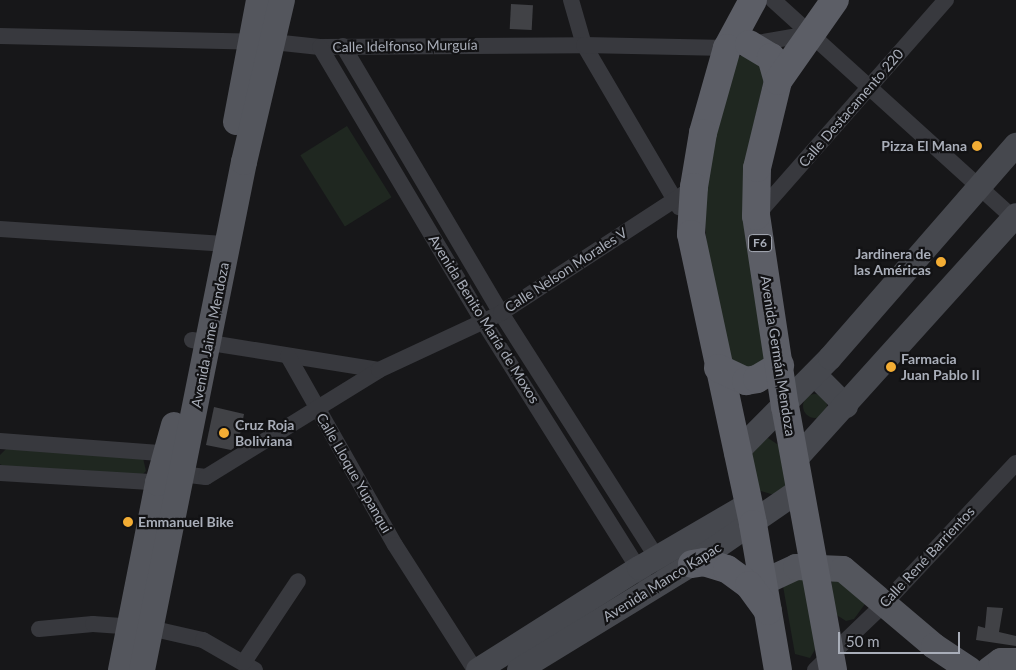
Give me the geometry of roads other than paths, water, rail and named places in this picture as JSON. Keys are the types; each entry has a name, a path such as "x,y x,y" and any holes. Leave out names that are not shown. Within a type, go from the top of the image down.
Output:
{"highway":[{"path":"753,0 738,46 703,133 684,193 718,368 751,514 770,613 778,670"},
{"name":"Avenida Germán Mendoza","path":"826,665 816,567 785,407 756,216 757,168 778,80 835,0"},
{"path":"738,46 771,57 778,80"},
{"path":"718,368 746,381 757,379 780,365"},
{"path":"692,564 704,562 727,569 749,585 770,613"}],"main road":[{"name":"Avenida Jaime Mendoza","path":"259,0 262,43"},
{"name":"Avenida Jaime Mendoza","path":"121,670 140,627 262,43 282,0"},
{"path":"736,453 785,407 815,375 1016,145"},
{"path":"795,460 846,406 1015,217"},
{"path":"815,375 846,406"},
{"name":"Avenida Manco Kapac","path":"476,670 649,562 801,489"},
{"name":"Avenida Manco Kapac","path":"519,670 692,564 751,514"},
{"path":"764,582 790,569 816,567 843,569 934,646 970,670"},
{"name":"Avenida Jaime Mendoza","path":"140,627 142,670"},
{"path":"989,670 1001,661 1016,661"}],"street":[{"path":"571,0 584,44 684,193"},
{"path":"773,0 1015,217"},
{"name":"Calle Destacamento 220","path":"756,216 946,0"},
{"name":"Calle Idelfonso Murguía","path":"0,36 262,43 320,47 584,44 738,46 810,34"},
{"name":"Avenida Benito María de Moxos","path":"344,46 649,562 658,585"},
{"name":"Avenida Benito María de Moxos","path":"320,47 483,321 649,562 658,585"},
{"name":"Calle Nelson Morales V","path":"174,470 206,477 318,411 379,370 501,313 684,193"},
{"path":"0,229 220,243"},
{"path":"200,342 379,370"},
{"name":"Calle Lloque Yupanqui","path":"288,356 395,545 476,670"},
{"path":"0,441 174,470"},
{"name":"Calle René Barrientos","path":"826,665 1016,463"},
{"path":"0,473 174,470"},
{"path":"39,630 86,624 140,627 203,640 249,666 298,581"}],"place":[{"name":"Pizza El Mana","path":"977,146"},
{"name":"Jardinera de las Américas","path":"941,262"},
{"name":"Farmacia Juan Pablo II","path":"891,367"},
{"name":"Cruz Roja Boliviana","path":"224,433"},
{"name":"Emmanuel Bike","path":"128,522"}]}
